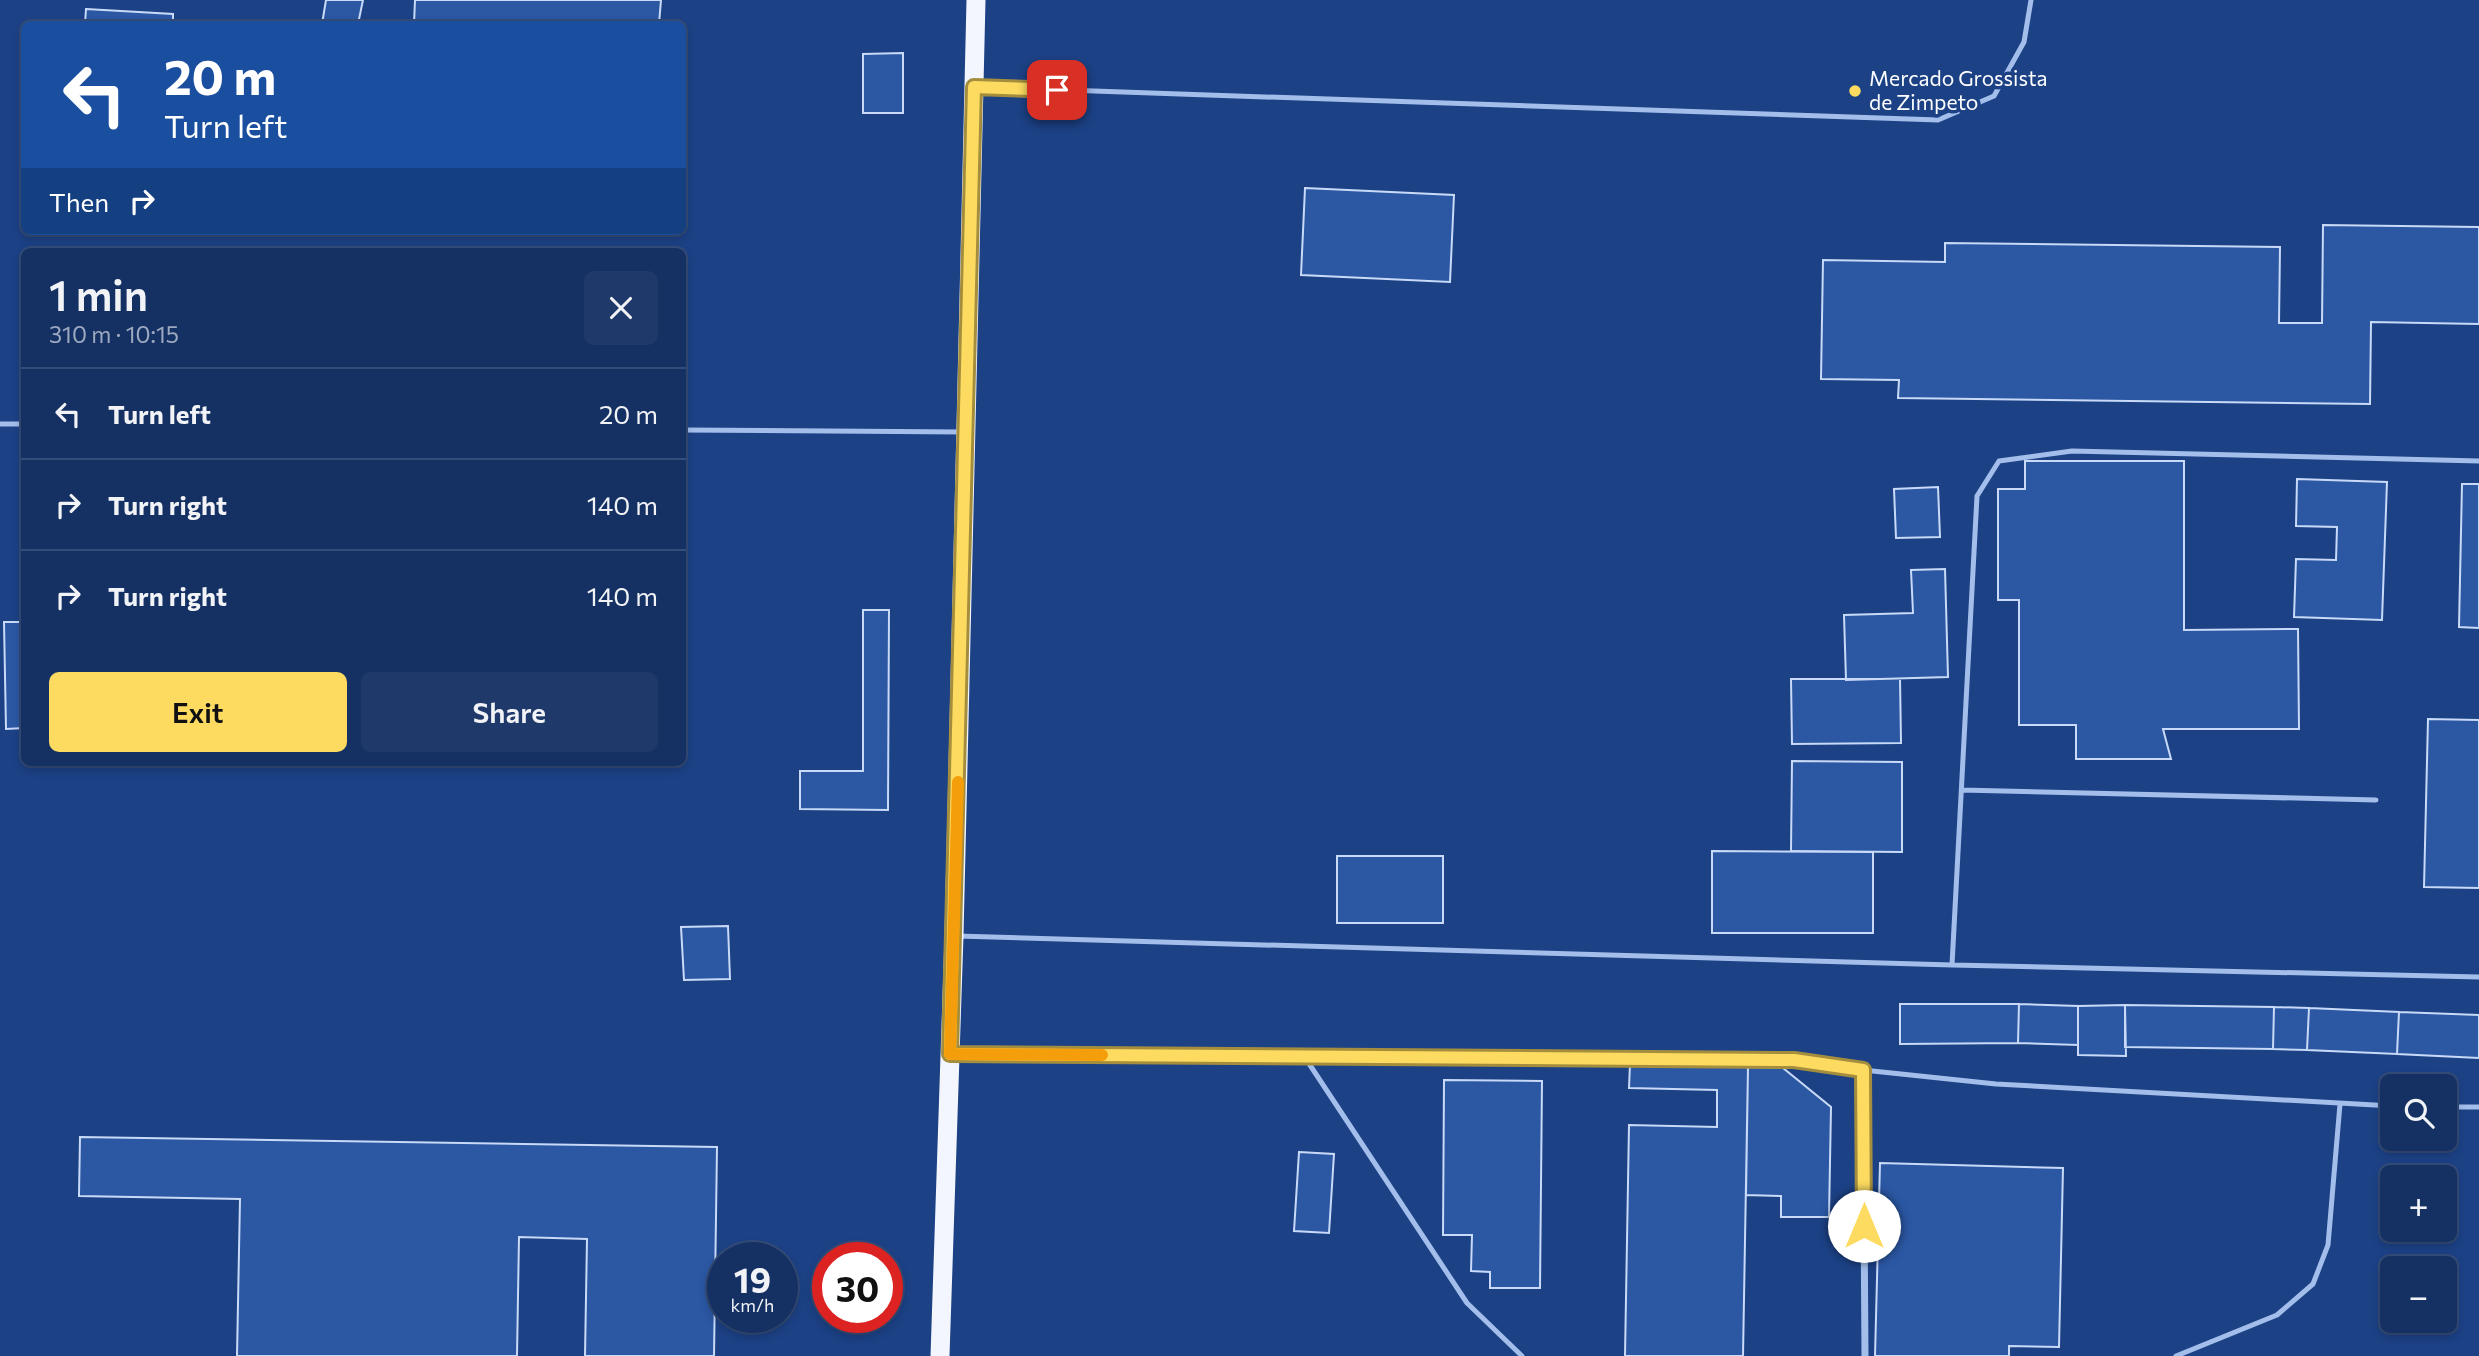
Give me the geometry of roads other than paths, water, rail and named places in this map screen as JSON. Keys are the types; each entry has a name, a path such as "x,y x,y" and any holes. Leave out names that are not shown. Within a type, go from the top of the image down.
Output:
{"highway":[{"path":"940,1356 954,936 976,0"}],"street":[{"path":"1863,1070 1865,1356"}],"lane":[{"path":"974,87 1938,120 1994,96 2024,42 2031,0"},
{"path":"0,424 21,424"},
{"path":"686,430 966,432"},
{"path":"1952,965 1977,496 1999,461 2072,451 2479,461"},
{"path":"1962,790 2376,800"},
{"path":"954,936 1952,965 2479,977"},
{"path":"950,1054 1794,1060 1996,1084 2380,1106"},
{"path":"1304,1056 1467,1303 1522,1356"},
{"path":"2176,1356 2277,1315 2313,1284 2328,1245 2340,1104"},
{"path":"2457,1107 2479,1107"}],"place":[{"name":"Mercado Grossista de Zimpeto","path":"1855,91"}]}
